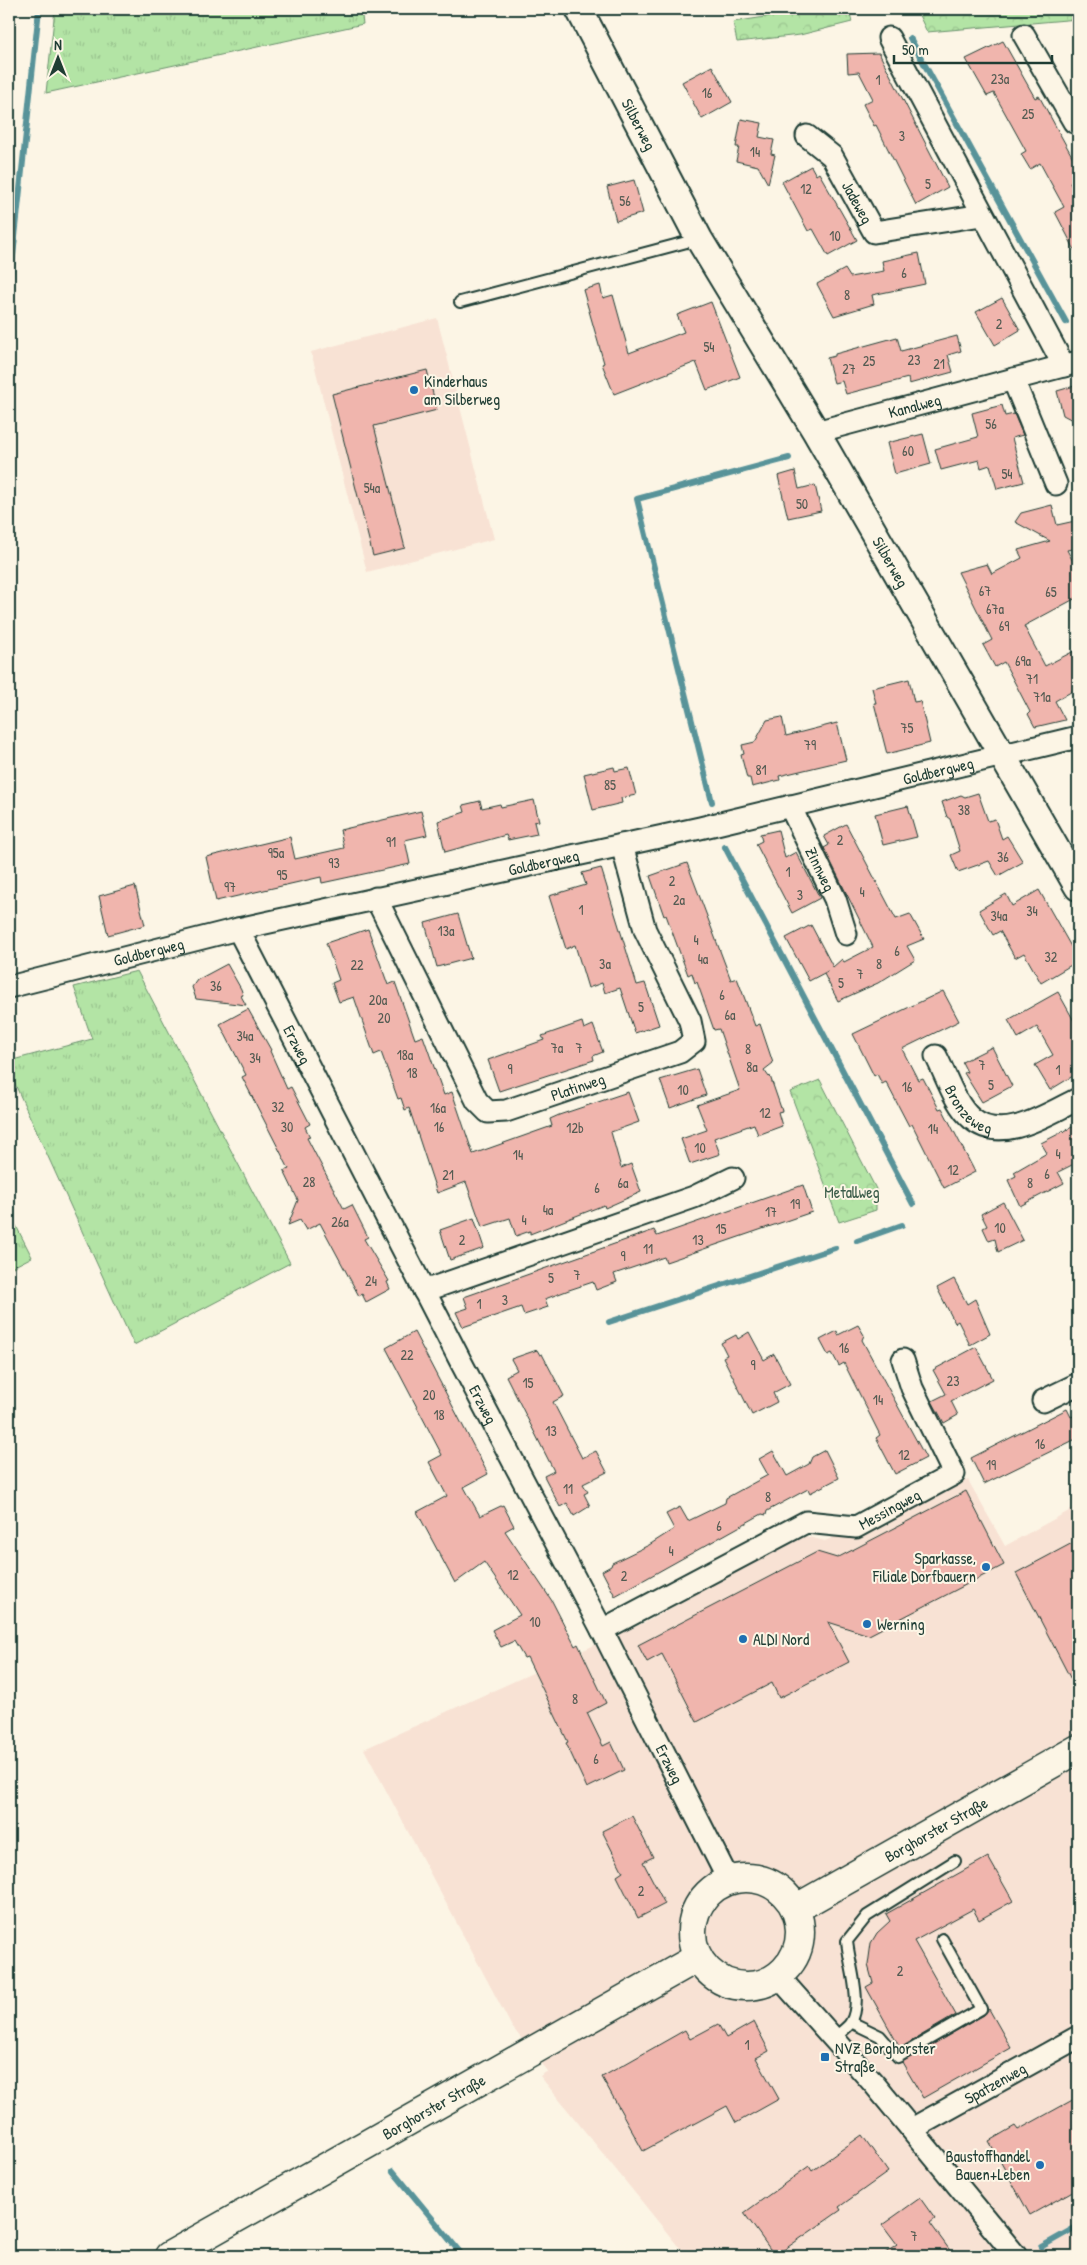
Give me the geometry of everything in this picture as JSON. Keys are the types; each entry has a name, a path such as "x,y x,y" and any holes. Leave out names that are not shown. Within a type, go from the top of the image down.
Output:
{"main road":[{"name":"Borghorster Straße","path":"794,1908 1078,1749"},
{"path":"744,1878 760,1880 774,1886 786,1896 794,1908 800,1926 799,1945 791,1962 778,1976 762,1984 745,1987 727,1984 712,1975 698,1958 693,1947 691,1931 694,1914 708,1894 729,1881 744,1878"},
{"name":"Borghorster Straße","path":"169,2256 698,1958"}],"street":[{"name":"Silberweg","path":"579,9 699,239 816,432 1078,887"},
{"path":"1024,35 1077,123"},
{"path":"889,38 982,215 1071,364"},
{"name":"Jadeweg","path":"808,136 832,156 874,232 982,215"},
{"name":"Kanalweg","path":"816,432 1071,364"},
{"path":"1014,379 1056,484"},
{"name":"Goldbergweg","path":"9,987 238,929 622,845 1078,737"},
{"name":"Zinnweg","path":"790,806 835,899 846,934"},
{"name":"Platinweg","path":"376,898 477,1101 488,1112 506,1111 680,1052 694,1041 690,1021 645,930 622,845"},
{"name":"Erzweg","path":"238,929 424,1291 602,1630 729,1881"},
{"name":"Bronzeweg","path":"936,1056 960,1104 972,1120 999,1131 1026,1125 1078,1099"},
{"path":"424,1291 694,1198 732,1178"},
{"name":"Messingweg","path":"602,1630 806,1522 856,1527 954,1474 912,1388 903,1360"},
{"path":"1043,1401 1078,1384"},
{"path":"778,1976 912,2129 1016,2256"},
{"name":"Spatzenweg","path":"912,2129 1078,2037"}],"lane":[{"path":"460,302 699,239"},
{"path":"834,2038 851,2022 857,1997 848,1961 847,1941 867,1916 955,1861"},
{"path":"851,2022 880,2036 898,2057 981,2009 942,1939"}],"shaded area":[{"path":"437,318 494,539 367,572 311,352"},
{"path":"964,1479 968,1480 1005,1546 1078,1506 1078,2256 686,2256 540,2076 548,2071 512,2027 364,1749 648,1621 800,1535 825,1541"}],"green space":[{"path":"55,9 361,9 363,24 46,93"},
{"path":"816,9 849,9 852,22 800,35 737,42 733,22"},
{"path":"927,9 1078,9 1078,19 927,32 917,11"},
{"path":"137,971 290,1263 134,1345 9,1071 9,1061 92,1039 74,987"},
{"name":"Metallweg","path":"820,1080 876,1189 876,1210 839,1222 790,1092"},
{"path":"9,1212 32,1257 9,1269"}],"building":[{"path":"1003,41 1035,98 1039,96 1078,167 1078,178 1070,183 1078,199 1078,256 1055,212 1064,207 1040,163 1030,169 1021,154 1026,151 994,93 987,96 966,59"},
{"path":"879,53 948,187 916,205 876,125 874,126 863,104 873,99 859,72 848,73 847,54"},
{"path":"712,66 732,102 702,119 682,82"},
{"path":"741,119 762,123 759,137 774,140 771,154 775,155 768,184 758,166 736,161 739,147 736,147"},
{"path":"811,166 816,175 819,173 857,240 828,256 813,229 808,231 782,182"},
{"path":"634,180 643,213 616,221 607,187"},
{"path":"919,253 925,284 872,295 874,304 834,316 817,284 845,269 850,277 884,271 882,261"},
{"path":"600,285 603,298 613,295 629,353 684,332 677,315 711,302 740,377 707,390 696,362 614,394 602,364 604,363 583,290"},
{"path":"1002,298 1020,330 995,345 976,312"},
{"path":"957,336 961,351 948,355 953,372 909,384 908,378 846,394 842,381 834,383 827,358 835,356 835,354 897,337 901,351"},
{"path":"427,370 437,410 374,426 405,548 373,556 332,394"},
{"path":"1078,385 1078,423 1063,415 1057,391"},
{"path":"1002,405 1005,416 1014,414 1023,435 1012,438 1024,482 997,489 990,465 981,468 979,460 941,470 935,449 978,437 972,413"},
{"path":"923,434 931,464 895,474 887,443"},
{"path":"795,471 799,489 815,485 821,511 788,518 778,476"},
{"path":"1052,505 1057,525 1075,521 1078,548 1067,550 1078,571 1078,597 1024,626 1045,666 1078,649 1078,688 1055,701 1065,720 1035,727 1028,714 1030,712 1004,662 995,667 983,645 992,640 958,572 987,564 992,574 1022,558 1018,550 1050,541 1015,522 1021,513"},
{"path":"909,679 914,702 920,701 930,743 887,754 872,688"},
{"path":"782,717 786,736 837,723 846,760 779,776 780,780 752,787 750,778 747,778 741,755 744,754 742,745 755,742 767,720"},
{"path":"614,767 615,771 629,768 636,795 621,798 622,803 593,810 584,774"},
{"path":"978,793 988,821 995,819 1002,839 1007,836 1023,862 998,876 989,861 958,872 951,855 960,851 950,819 947,817 942,802 961,795 965,797"},
{"path":"534,800 539,821 534,822 537,834 508,840 506,835 445,852 438,821 465,812 463,805 480,801 482,808 500,804 501,807"},
{"path":"908,806 917,837 883,845 875,814"},
{"path":"421,811 427,835 405,840 410,864 322,883 321,877 216,901 206,857 290,837 295,859 344,848 340,830"},
{"path":"846,824 896,919 910,914 924,939 907,946 915,960 878,983 838,1001 824,974 828,971 809,981 786,938 811,925 833,967 842,959 844,962 873,947 824,848 829,845 824,836"},
{"path":"778,830 785,858 796,852 820,898 792,913 756,844 762,841 760,834"},
{"path":"687,863 731,980 737,978 755,1026 760,1024 773,1063 764,1070 770,1076 782,1111 778,1112 782,1126 758,1135 754,1124 714,1138 720,1154 690,1164 681,1139 707,1130 697,1105 740,1090 719,1029 714,1030 697,982 695,983 692,973 688,975 650,876"},
{"path":"601,868 637,985 645,983 659,1025 635,1033 620,988 605,993 602,983 588,988 575,945 566,949 549,896 586,885 582,873"},
{"path":"135,886 145,925 108,935 99,896"},
{"path":"1039,890 1078,959 1078,961 1041,983 1024,953 1015,958 1000,931 993,935 979,910 1006,894 1012,906"},
{"path":"458,914 471,958 437,967 425,923"},
{"path":"368,929 388,985 395,982 415,1039 423,1036 444,1095 452,1092 473,1154 552,1126 550,1119 559,1115 628,1092 639,1122 611,1132 621,1168 631,1164 641,1192 605,1208 604,1205 530,1234 530,1231 516,1236 510,1218 482,1227 466,1182 437,1193 409,1108 405,1110 401,1098 398,1099 381,1052 374,1055 354,997 339,1002 332,983 339,980 326,943"},
{"path":"227,964 241,989 243,995 241,996 246,1005 196,999 192,987 197,980"},
{"path":"943,991 959,1021 902,1049 918,1080 923,1078 939,1109 942,1108 975,1172 944,1188 912,1124 909,1126 886,1082 882,1084 877,1074 874,1076 853,1034"},
{"path":"1058,992 1078,1028 1078,1073 1050,1090 1035,1065 1053,1055 1037,1027 1018,1038 1008,1020"},
{"path":"248,1009 271,1050 287,1089 291,1087 310,1124 305,1127 310,1137 307,1138 344,1209 352,1205 368,1237 364,1239 389,1281 387,1282 390,1289 366,1302 362,1294 359,1296 320,1223 306,1230 300,1220 288,1225 298,1200 284,1171 289,1169 242,1077 246,1075 220,1024"},
{"path":"582,1022 584,1029 593,1025 603,1052 593,1056 594,1060 499,1091 488,1060 544,1040 542,1036"},
{"path":"992,1047 1012,1086 982,1102 964,1073 967,1072 962,1062"},
{"path":"697,1069 706,1095 670,1108 660,1080"},
{"path":"1078,1124 1078,1162 1058,1172 1064,1183 1020,1206 1008,1180 1016,1176 1014,1172 1047,1153 1041,1143"},
{"path":"803,1185 812,1212 666,1262 664,1257 614,1274 617,1282 596,1290 593,1282 569,1290 545,1299 548,1307 524,1315 521,1307 463,1327 456,1312 468,1308 464,1297 654,1230 657,1236"},
{"path":"1003,1202 1023,1240 998,1252 995,1239 989,1241 983,1228 987,1226 981,1214"},
{"path":"474,1218 484,1248 450,1260 440,1230"},
{"path":"954,1279 967,1304 975,1299 990,1334 970,1345 958,1321 955,1323 937,1288"},
{"path":"858,1325 864,1335 862,1340 926,1458 895,1474 876,1438 880,1435 844,1363 839,1366 832,1353 828,1355 820,1340 837,1331 838,1335"},
{"path":"414,1332 488,1474 464,1487 480,1516 503,1505 514,1526 505,1531 552,1601 575,1646 578,1644 606,1703 587,1713 603,1746 611,1742 624,1770 587,1788 566,1743 568,1742 527,1657 524,1658 514,1641 501,1647 492,1630 520,1615 484,1562 455,1583 417,1512 447,1496 429,1462 442,1455 386,1348"},
{"path":"749,1332 764,1360 774,1354 790,1384 773,1393 777,1402 752,1415 723,1357 727,1355 721,1343 736,1335 738,1339"},
{"path":"976,1347 993,1379 951,1401 958,1415 944,1423 932,1401 946,1394 933,1370"},
{"path":"537,1350 540,1355 542,1354 564,1396 553,1402 582,1458 596,1451 607,1472 583,1484 588,1492 584,1494 590,1506 574,1516 567,1503 560,1507 544,1476 554,1471 506,1376 517,1370 511,1359"},
{"path":"1067,1409 1071,1417 1078,1414 1078,1438 984,1484 971,1458"},
{"path":"825,1450 839,1478 810,1493 808,1489 767,1511 766,1515 762,1514 615,1596 602,1571 611,1566 612,1563 649,1545 674,1529 666,1514 680,1507 688,1521 725,1503 726,1498 768,1475 759,1459 773,1451 787,1476 809,1464 812,1457"},
{"path":"966,1491 1004,1565 869,1635 828,1622 849,1662 779,1698 772,1683 697,1722 662,1654 647,1662 638,1645 817,1552 837,1558"},
{"path":"1078,1540 1078,1693 1016,1573"},
{"path":"632,1816 653,1857 643,1862 665,1904 638,1918 617,1876 623,1872 602,1831"},
{"path":"988,1857 1013,1901 979,1920 973,1909 914,1941 956,2015 900,2048 866,1987 873,1983 868,1965 871,1943 877,1933 890,1921 886,1914"},
{"path":"989,2009 1011,2048 923,2098 902,2062 984,2015"},
{"path":"754,2022 769,2051 756,2058 779,2099 736,2123 727,2106 643,2151 602,2077 685,2030 690,2039 718,2024 726,2038"},
{"name":"Baustoffhandel Bauen+Leben","path":"1078,2097 1078,2188 1030,2215 989,2141 1015,2126 1018,2130"},
{"path":"862,2135 888,2172 839,2207 841,2210 775,2256 744,2213 809,2166 812,2171"},
{"path":"920,2198 935,2219 930,2223 954,2256 881,2256 897,2245 882,2225"}],"waterway":[{"path":"9,294 39,9"},
{"path":"910,38 1066,322"},
{"path":"712,802 637,499 789,458"},
{"path":"725,847 913,1204"},
{"path":"857,1241 902,1225"},
{"path":"609,1322 835,1248"},
{"path":"393,2171 463,2256"},
{"path":"1041,2247 1078,2226"}],"place":[{"name":"Kinderhaus am Silberweg","path":"414,390"},
{"name":"Sparkasse, Filiale Dorfbauern","path":"986,1567"},
{"name":"Werning","path":"867,1624"},
{"name":"ALDI Nord","path":"743,1639"},
{"name":"NVZ Borghorster Straße","path":"825,2057"},
{"name":"Baustoffhandel Bauen+Leben","path":"1040,2165"}]}
